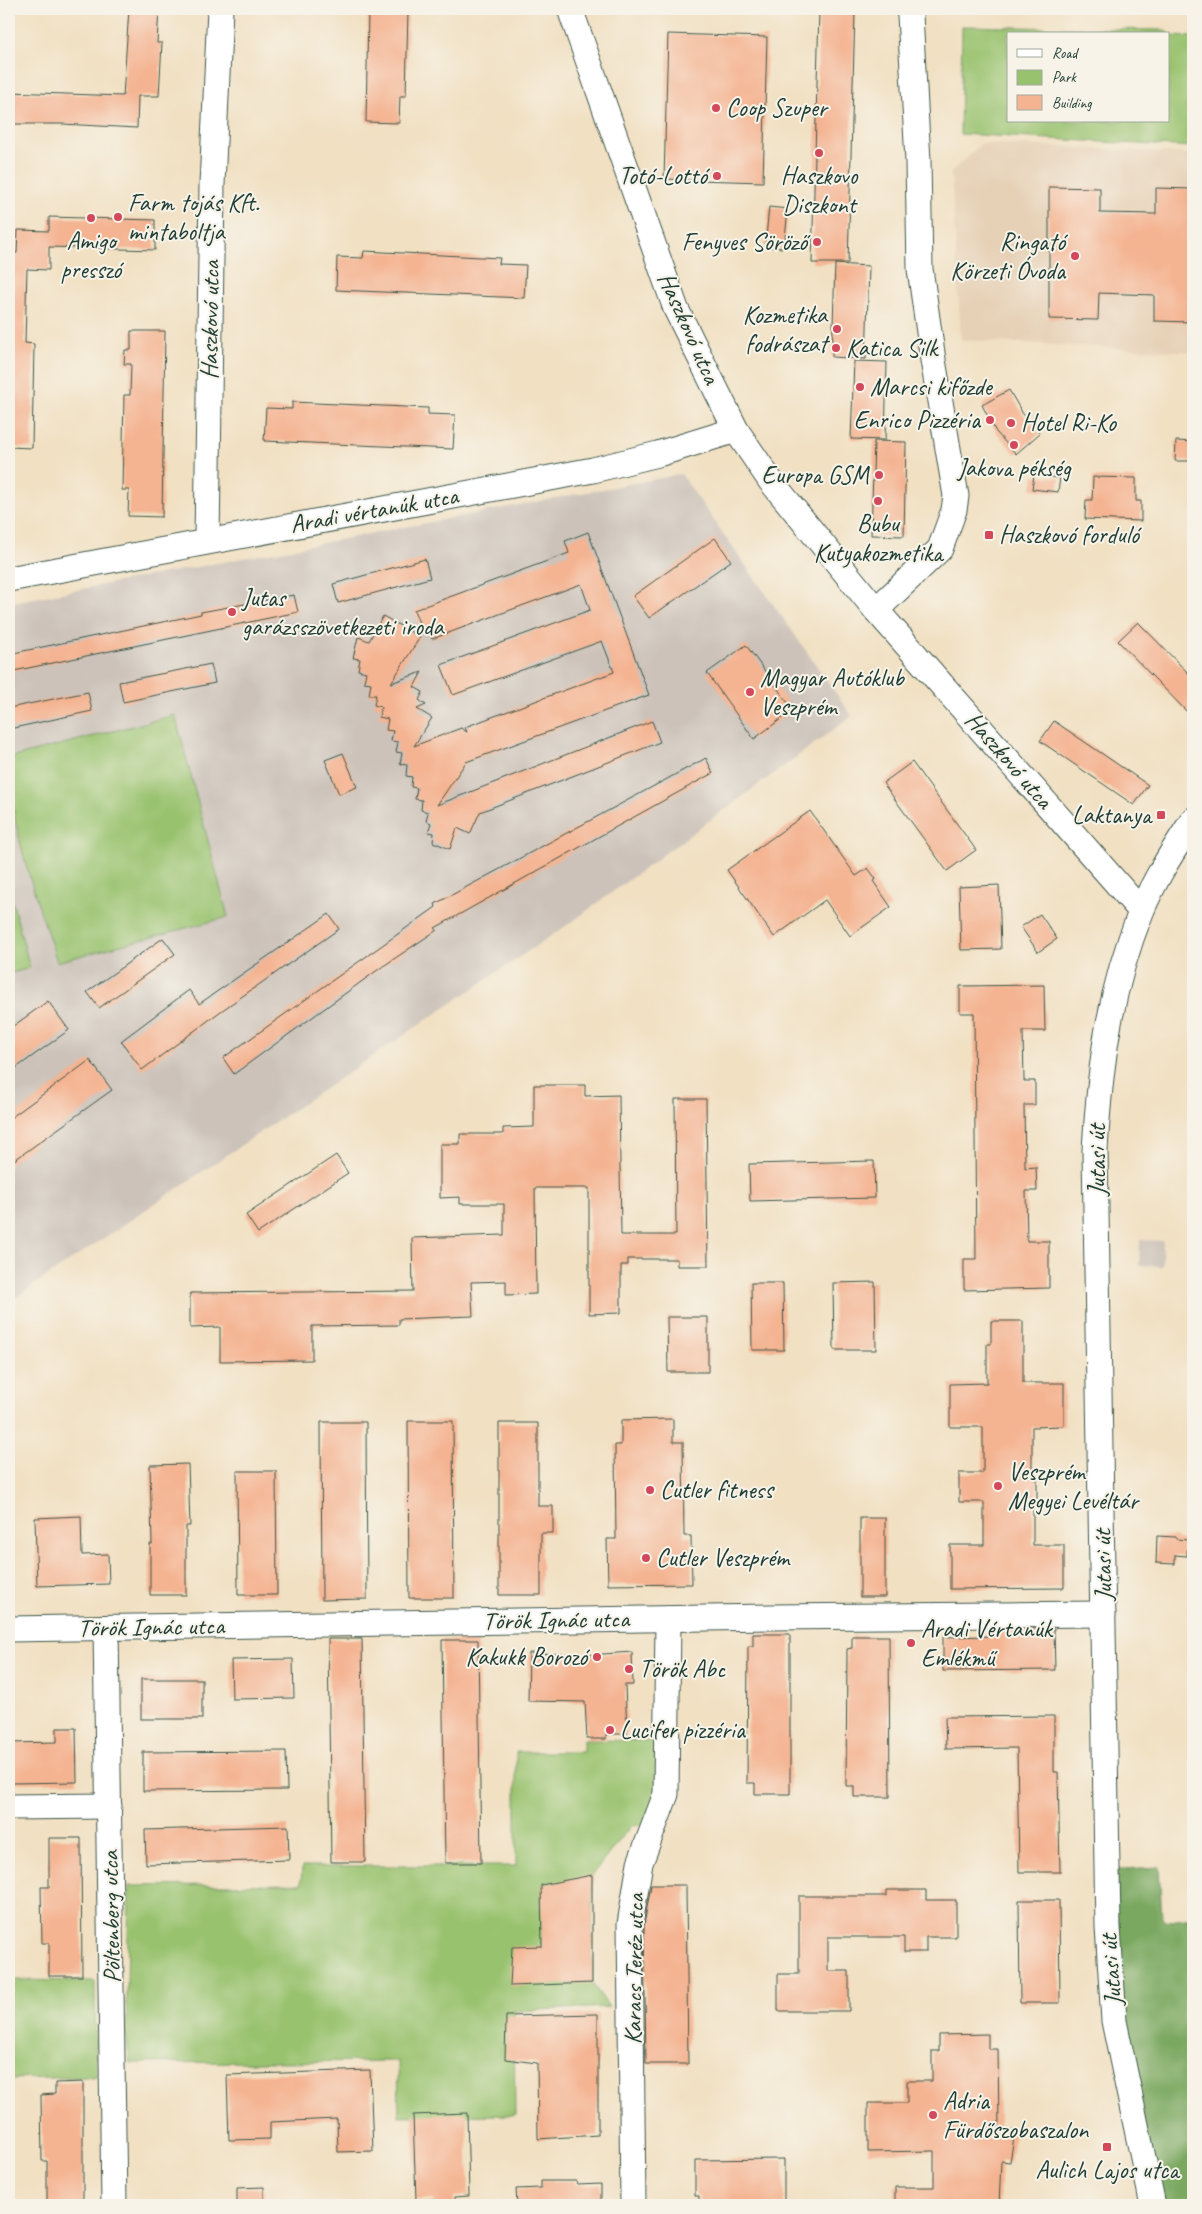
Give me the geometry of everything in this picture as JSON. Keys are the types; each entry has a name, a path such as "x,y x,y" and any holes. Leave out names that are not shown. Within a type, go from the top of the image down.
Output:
{"street":[{"name":"Haszkovó utca","path":"207,541 212,185 220,9"},
{"name":"Haszkovó utca","path":"570,9 676,310 736,430 770,480 876,610 1141,911"},
{"path":"876,610 940,548 954,510 956,496 932,360 920,269 918,152 910,14 908,9"},
{"name":"Aradi vértanúk utca","path":"9,579 593,470 658,454 736,430"},
{"name":"Jutasi út","path":"1153,2205 1114,2021 1108,1927 1095,1150 1098,1085 1108,1019 1121,966 1141,911 1167,860 1193,820"},
{"name":"Török Ignác utca","path":"9,1629 668,1618 1103,1614"},
{"name":"Karacs Teréz utca","path":"633,2205 630,1924 640,1863 666,1794 668,1618"},
{"name":"Pöltenberg utca","path":"106,1628 114,2205"},
{"path":"9,1807 109,1806"}],"shaded area":[{"name":"Ringató Körzeti Óvoda","path":"982,143 1193,154 1193,352 961,340 951,172"},
{"path":"681,474 852,716 573,921 9,1302 9,603"},
{"path":"1140,1240 1163,1241 1162,1266 1139,1265"}],"green space":[{"path":"962,26 1165,30 1167,32 1007,32 1007,122 1170,122 1170,35 1193,37 1193,147 960,134"},
{"path":"175,715 228,917 57,962 19,836 10,784 9,758"},
{"path":"9,889 30,968 9,974"},
{"path":"583,1740 667,1741 656,1824 631,1826 592,1875 592,1983 609,2007 514,2011 515,2115 399,2116 398,2061 130,2063 126,2036 129,1886 301,1884 302,1866 516,1866 516,1752 583,1752"},
{"path":"1159,1867 1162,1917 1166,1921 1193,1918 1193,2205 1150,2205 1105,1870"},
{"path":"9,1980 95,1981 96,2077 9,2079"}],"building":[{"path":"129,9 159,9 157,43 162,43 159,96 138,96 137,128 62,124 9,124 9,92 123,96"},
{"path":"368,9 408,9 406,96 400,96 399,123 366,122"},
{"path":"819,11 855,12 848,263 812,263"},
{"name":"Coop Szuper","path":"668,34 767,37 763,182 664,179"},
{"path":"1049,187 1100,188 1100,213 1156,214 1156,188 1193,189 1193,322 1154,321 1154,295 1099,293 1098,320 1049,319"},
{"path":"769,207 788,209 784,248 765,247"},
{"path":"49,217 155,220 155,250 49,247 49,270 27,269 25,343 34,344 32,448 9,447 9,253 17,253 18,230 49,231"},
{"path":"364,251 500,258 499,264 526,265 524,298 336,290 337,257 363,258"},
{"path":"835,264 869,266 866,359 832,357"},
{"path":"131,331 165,331 162,517 128,516 129,490 122,490 124,395 130,395 131,364 124,364 125,350 131,350"},
{"path":"854,361 887,362 885,440 851,439"},
{"name":"Hotel Ri-Ko","path":"1009,390 1023,414 1040,433 1016,454 996,432 982,405"},
{"path":"292,402 428,408 428,414 455,415 453,449 264,441 266,408 292,409"},
{"path":"874,441 906,442 904,536 871,535"},
{"path":"1176,441 1193,442 1193,461 1175,461"},
{"path":"1034,475 1060,478 1058,492 1032,489"},
{"path":"1093,477 1136,478 1136,501 1141,501 1141,521 1085,519 1086,500 1092,500"},
{"path":"588,532 649,695 466,762 437,805 652,721 660,742 480,812 470,834 457,828 450,849 433,842 434,833 428,832 431,823 426,821 428,812 421,810 422,800 415,799 417,788 411,787 412,777 406,776 407,765 400,764 402,753 396,752 398,742 391,741 393,731 386,730 388,719 379,717 381,707 374,705 376,695 369,695 371,683 364,682 366,672 358,670 360,659 353,658 358,637 369,641 383,616 420,637 391,683 422,672 414,687 423,692 419,700 426,705 417,709 432,718 414,746 461,728 467,732 465,727 614,672 602,641 453,695 441,665 590,610 581,584 432,639 427,626 423,633 414,610 569,553 565,541"},
{"path":"715,538 731,561 649,618 633,596"},
{"path":"425,559 430,578 338,603 333,584"},
{"path":"294,595 298,612 9,672 9,654 201,614 201,612"},
{"path":"1138,622 1193,678 1193,718 1118,641"},
{"name":"Magyar Autóklub Veszprém","path":"746,645 793,710 754,739 707,673"},
{"path":"211,664 215,683 123,702 119,682"},
{"path":"88,692 92,711 9,729 9,708"},
{"path":"1054,721 1148,785 1134,805 1040,741"},
{"path":"343,753 357,787 339,794 325,760"},
{"path":"706,758 713,773 435,928 437,930 379,969 234,1074 223,1058 436,907 435,904"},
{"path":"912,762 976,850 947,871 883,783"},
{"path":"810,811 856,876 868,868 876,879 873,881 891,907 850,936 825,900 774,937 727,870"},
{"path":"999,885 1001,949 961,950 959,887"},
{"path":"329,914 339,929 221,1011 142,1070 121,1041 189,990 199,1004"},
{"path":"1040,914 1057,939 1038,952 1021,927"},
{"path":"163,938 175,954 99,1008 87,992"},
{"path":"1044,985 1045,1031 1023,1031 1024,1081 1035,1081 1035,1105 1024,1105 1025,1168 1036,1167 1037,1191 1026,1191 1027,1241 1049,1241 1049,1288 964,1290 964,1259 976,1259 974,1013 960,1013 960,986"},
{"path":"48,1001 69,1030 9,1073 9,1029"},
{"path":"90,1060 112,1090 9,1164 9,1119"},
{"path":"534,1085 585,1085 585,1096 619,1095 621,1235 676,1235 675,1099 706,1099 708,1266 677,1266 677,1259 628,1259 628,1265 621,1265 621,1313 589,1314 589,1188 535,1188 536,1294 506,1295 506,1281 471,1282 473,1316 399,1319 399,1325 312,1326 312,1360 220,1361 220,1327 190,1328 190,1293 413,1291 412,1238 504,1235 504,1204 460,1204 460,1197 440,1198 440,1144 460,1144 460,1134 503,1134 503,1128 534,1127"},
{"path":"336,1155 348,1173 258,1233 246,1215"},
{"path":"874,1161 875,1198 750,1201 749,1164"},
{"path":"875,1282 876,1350 834,1350 833,1283"},
{"path":"751,1283 783,1283 784,1350 752,1350"},
{"path":"667,1317 708,1317 708,1372 668,1372"},
{"name":"Veszprém Megyei Levéltár","path":"991,1321 1023,1321 1023,1383 1064,1383 1064,1426 1032,1427 1032,1468 1037,1468 1037,1499 1033,1499 1033,1545 1064,1545 1064,1588 950,1589 950,1545 984,1545 984,1502 959,1502 959,1473 983,1473 983,1427 950,1427 950,1384 987,1383 987,1344 991,1344"},
{"name":"Cutler fitness","path":"673,1419 673,1442 683,1442 684,1536 691,1536 692,1584 608,1585 607,1539 616,1539 615,1445 621,1445 621,1420"},
{"path":"408,1421 453,1421 454,1598 409,1598"},
{"path":"321,1422 366,1422 367,1599 322,1600"},
{"path":"499,1423 538,1423 538,1506 553,1506 553,1533 541,1533 541,1595 499,1595"},
{"path":"188,1464 190,1526 186,1526 186,1595 150,1595 150,1544 152,1544 150,1465"},
{"path":"237,1471 276,1471 277,1595 238,1595"},
{"path":"81,1516 82,1555 108,1554 109,1584 37,1586 35,1518"},
{"path":"860,1518 885,1518 885,1597 860,1597"},
{"path":"1157,1536 1188,1540 1187,1556 1175,1555 1175,1564 1156,1563"},
{"path":"994,1629 1054,1629 1055,1670 943,1671 943,1637 995,1636"},
{"path":"753,1634 790,1634 790,1794 755,1794 755,1783 747,1783 748,1646 753,1646"},
{"path":"852,1636 889,1636 890,1797 854,1797 854,1786 846,1786 847,1649 852,1648"},
{"path":"328,1639 362,1639 365,1862 331,1862"},
{"path":"442,1640 478,1640 481,1863 445,1863"},
{"path":"632,1652 633,1685 625,1685 627,1734 606,1734 606,1739 587,1739 585,1702 528,1701 529,1653 588,1655"},
{"path":"293,1659 294,1698 232,1699 231,1660"},
{"path":"141,1679 202,1679 202,1719 141,1719"},
{"path":"1054,1716 1054,1772 1058,1772 1060,1872 1019,1872 1017,1748 946,1749 945,1717"},
{"path":"57,1728 76,1728 77,1782 9,1783 9,1743 57,1742"},
{"path":"286,1751 287,1790 143,1791 143,1752"},
{"path":"288,1826 289,1860 146,1864 145,1830"},
{"path":"49,1838 81,1838 82,1976 49,1976 49,1943 42,1943 41,1887 49,1887"},
{"path":"592,1875 592,1983 510,1986 512,1947 542,1946 541,1885"},
{"path":"651,1885 686,1885 688,2064 646,2064 644,1925"},
{"path":"886,1890 926,1890 926,1900 956,1900 956,1937 926,1937 926,1952 904,1952 904,1937 828,1937 828,1971 849,1971 849,2011 778,2011 778,1974 799,1974 799,1896 886,1896"},
{"path":"1019,1900 1059,1900 1060,2003 1020,2003"},
{"path":"598,2014 598,2135 538,2139 537,2063 505,2059 506,2016"},
{"name":"Adria Fürdőszobaszalon","path":"988,2034 988,2049 998,2049 999,2128 1015,2131 1010,2162 1001,2161 999,2205 895,2205 895,2187 934,2187 934,2151 868,2152 868,2103 907,2103 907,2081 932,2081 932,2051 939,2051 939,2035"},
{"path":"370,2070 373,2151 338,2152 337,2119 270,2122 270,2139 229,2140 227,2075"},
{"path":"83,2082 83,2205 47,2205 47,2161 42,2161 41,2095 55,2094 55,2083"},
{"path":"467,2113 469,2196 454,2197 454,2205 435,2205 434,2199 416,2200 413,2115"},
{"path":"784,2159 784,2205 699,2205 699,2196 695,2196 695,2160"},
{"path":"541,2181 576,2181 577,2185 601,2184 601,2205 517,2205 516,2189 541,2188"},
{"path":"264,2187 264,2205 237,2205 237,2188"}],"place":[{"name":"Coop Szuper","path":"716,108"},
{"name":"Haszkovo Diszkont","path":"819,153"},
{"name":"Totó-Lottó","path":"717,176"},
{"name":"Farm tojás Kft. mintaboltja","path":"118,217"},
{"name":"Amigo presszó","path":"91,218"},
{"name":"Fenyves Söröző","path":"817,242"},
{"name":"Ringató Körzeti Óvoda","path":"1075,256"},
{"name":"Kozmetika fodrászat","path":"837,329"},
{"name":"Katica Silk","path":"836,348"},
{"name":"Marcsi kifőzde","path":"860,387"},
{"name":"Enrico Pizzéria","path":"990,420"},
{"name":"Hotel Ri-Ko","path":"1011,423"},
{"name":"Jakova pékség","path":"1014,445"},
{"name":"Europa GSM","path":"879,475"},
{"name":"Bubu Kutyakozmetika","path":"878,501"},
{"name":"Haszkovó forduló","path":"989,535"},
{"name":"Jutas garázsszövetkezeti iroda","path":"232,612"},
{"name":"Magyar Autóklub Veszprém","path":"750,692"},
{"name":"Laktanya","path":"1161,815"},
{"name":"Veszprém Megyei Levéltár","path":"998,1486"},
{"name":"Cutler fitness","path":"650,1490"},
{"name":"Cutler Veszprém","path":"646,1558"},
{"name":"Aradi Vértanúk Emlékmű","path":"911,1643"},
{"name":"Kakukk Borozó","path":"597,1657"},
{"name":"Török Abc","path":"629,1669"},
{"name":"Lucifer pizzéria","path":"610,1730"},
{"name":"Adria Fürdőszobaszalon","path":"933,2115"},
{"name":"Aulich Lajos utca","path":"1107,2147"}]}
